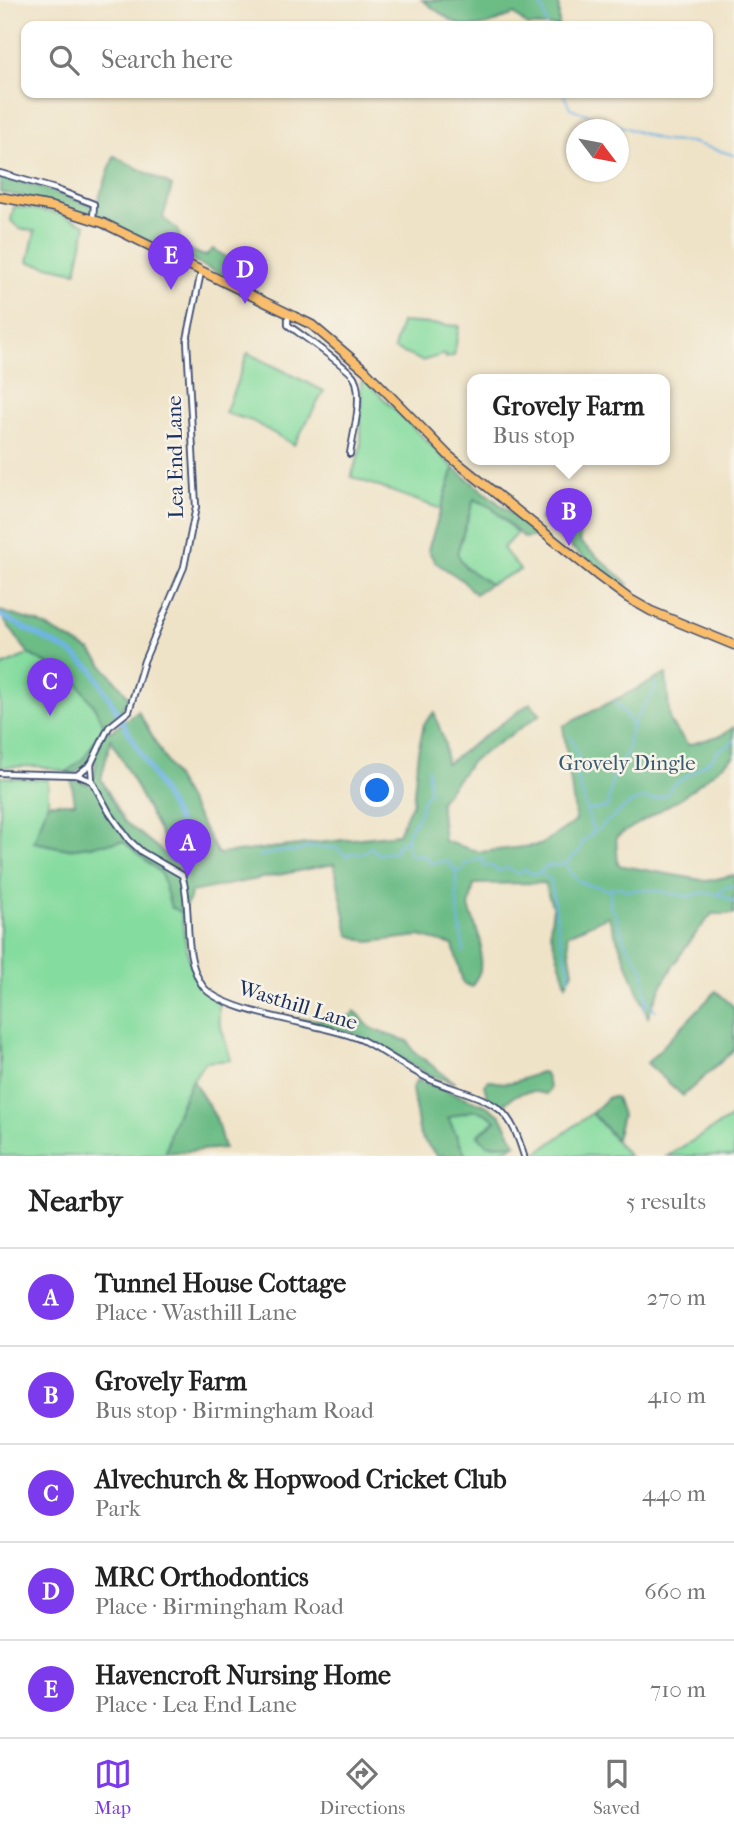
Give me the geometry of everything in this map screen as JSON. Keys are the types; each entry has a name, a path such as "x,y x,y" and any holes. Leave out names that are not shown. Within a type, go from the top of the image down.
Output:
{"highway":[{"path":"0,197 53,207 93,220 313,325 359,364 448,454 597,575 651,611 734,645"}],"street":[{"path":"0,173 94,204 93,220"},
{"name":"Lea End Lane","path":"91,764 104,733 115,720 129,711 144,661 184,567 190,543 196,507 187,340 201,271"},
{"path":"288,312 288,325 354,375"},
{"path":"350,454 357,411 354,375 359,364"},
{"path":"77,775 91,764"},
{"name":"Wasthill Lane","path":"91,764 92,781 129,840 142,852 182,875 186,890 187,925 193,963 202,985 212,994 257,1013 360,1039 431,1080 484,1101 500,1110 508,1119 524,1156"},
{"path":"0,774 77,775 92,781"}],"green space":[{"path":"422,0 559,0 559,21 522,21 514,14 498,21 453,21"},
{"path":"114,156 172,186 163,218 178,230 183,244 190,250 205,256 213,249 236,263 230,278 100,219 56,204 0,192 0,177 43,188 91,205 98,201"},
{"path":"14,206 61,214 86,225 76,272 28,262 35,231 20,229 11,221"},
{"path":"401,322 459,326 454,356 446,358 445,354 422,361 394,349"},
{"path":"248,353 324,391 294,445 252,421 225,413"},
{"path":"366,381 454,468 441,509 351,477 361,448 361,382"},
{"path":"454,468 540,536 524,538 491,507 474,499 457,553 465,567 490,584 475,594 462,580 435,562 428,550"},
{"path":"474,499 491,507 517,533 503,548 520,570 490,584 465,567 457,553"},
{"path":"546,510 579,517 580,542 629,584 619,586 557,536 540,519"},
{"path":"0,611 39,623 91,651 129,697 122,709 104,726 75,679 29,654 0,615"},
{"path":"29,654 75,679 104,726 84,758 67,772 37,766 0,767 0,667"},
{"name":"Grovely Dingle","path":"666,674 670,722 688,745 722,735 734,727 734,756 684,796 616,837 618,865 707,881 734,875 734,914 712,914 667,975 648,1017 608,916 567,935 573,972 566,984 550,930 553,908 544,883 474,884 469,907 481,942 480,971 472,987 463,983 453,945 419,936 369,942 349,935 334,864 191,892 190,899 181,912 171,907 161,873 123,841 68,849 34,842 48,803 75,803 71,779 88,784 94,777 96,762 91,759 73,775 67,772 84,758 104,726 110,732 138,711 218,854 398,834 413,802 424,724 434,712 445,744 446,764 530,703 541,714 472,761 440,801 444,841 480,852 540,845 576,821 563,726","holes":["111,739 169,850 168,856 124,821 101,779"]},
{"path":"0,777 48,780 48,803 34,842 69,849 123,841 161,873 171,907 181,912 190,963 200,985 219,1003 219,1020 231,1060 205,1062 180,1105 166,1153 141,1156 0,1156"},
{"path":"716,991 734,1007 734,1050 683,1096 647,1063"},
{"path":"354,1011 374,1029 408,1041 413,1051 455,1083 430,1075 358,1035 298,1019 325,1020 351,1016"},
{"path":"540,1072 545,1073 550,1089 546,1094 522,1093 502,1106 488,1099 484,1085 489,1080 508,1083"},
{"path":"192,1079 216,1118 224,1148 166,1153 170,1132"},
{"path":"417,1080 485,1105 501,1116 516,1144 487,1145 478,1135 496,1121 484,1113 473,1111 448,1118 466,1156 437,1156 420,1136 412,1089"},
{"path":"609,1097 616,1097 622,1115 616,1139 592,1113"},
{"path":"474,1110 486,1112 496,1121 478,1135 487,1145 516,1144 493,1156 466,1156 448,1117"},
{"path":"592,1113 629,1156 530,1156 540,1151"},
{"path":"734,1116 734,1156 667,1156"}],"waterway":[{"path":"536,0 544,11 546,21"},
{"path":"565,98 570,108 663,141 690,142 734,155"},
{"path":"0,615 72,653 93,670 196,855"},
{"path":"632,727 656,689 655,683"},
{"path":"587,810 607,808 614,772 627,752 632,728 627,716 615,702"},
{"path":"571,737 579,759 577,776 593,832"},
{"path":"566,863 580,851 583,841 629,804 643,798 652,800 665,796 673,785 734,740"},
{"path":"407,838 408,830 417,819 429,791 428,769"},
{"path":"259,856 284,851 294,852 309,847 336,848 347,856 352,853 361,854 371,847 378,854 394,852 398,844 407,838 408,853 417,857 426,856 430,863 448,861 453,869 459,871 464,869 465,864 483,858 484,866 492,866 498,871 508,868 518,874 524,870 536,875 547,866 566,864 581,882 606,890 621,887 627,891 649,890 687,896 718,894 726,887 734,886"},
{"path":"193,850 207,850"},
{"path":"456,871 457,906 464,952"},
{"path":"541,873 551,880 569,979"},
{"path":"611,889 610,906 616,915 624,941 643,969 646,997 656,1011"},
{"path":"719,894 734,902"},
{"path":"644,1011 646,998"}],"place":[{"name":"Havencroft Nursing Home","path":"171,290"},
{"name":"MRC Orthodontics","path":"245,304"},
{"name":"Grovely Farm","path":"569,546"},
{"name":"Alvechurch & Hopwood Cricket Club","path":"50,716"},
{"name":"Tunnel House Cottage","path":"188,877"}]}
